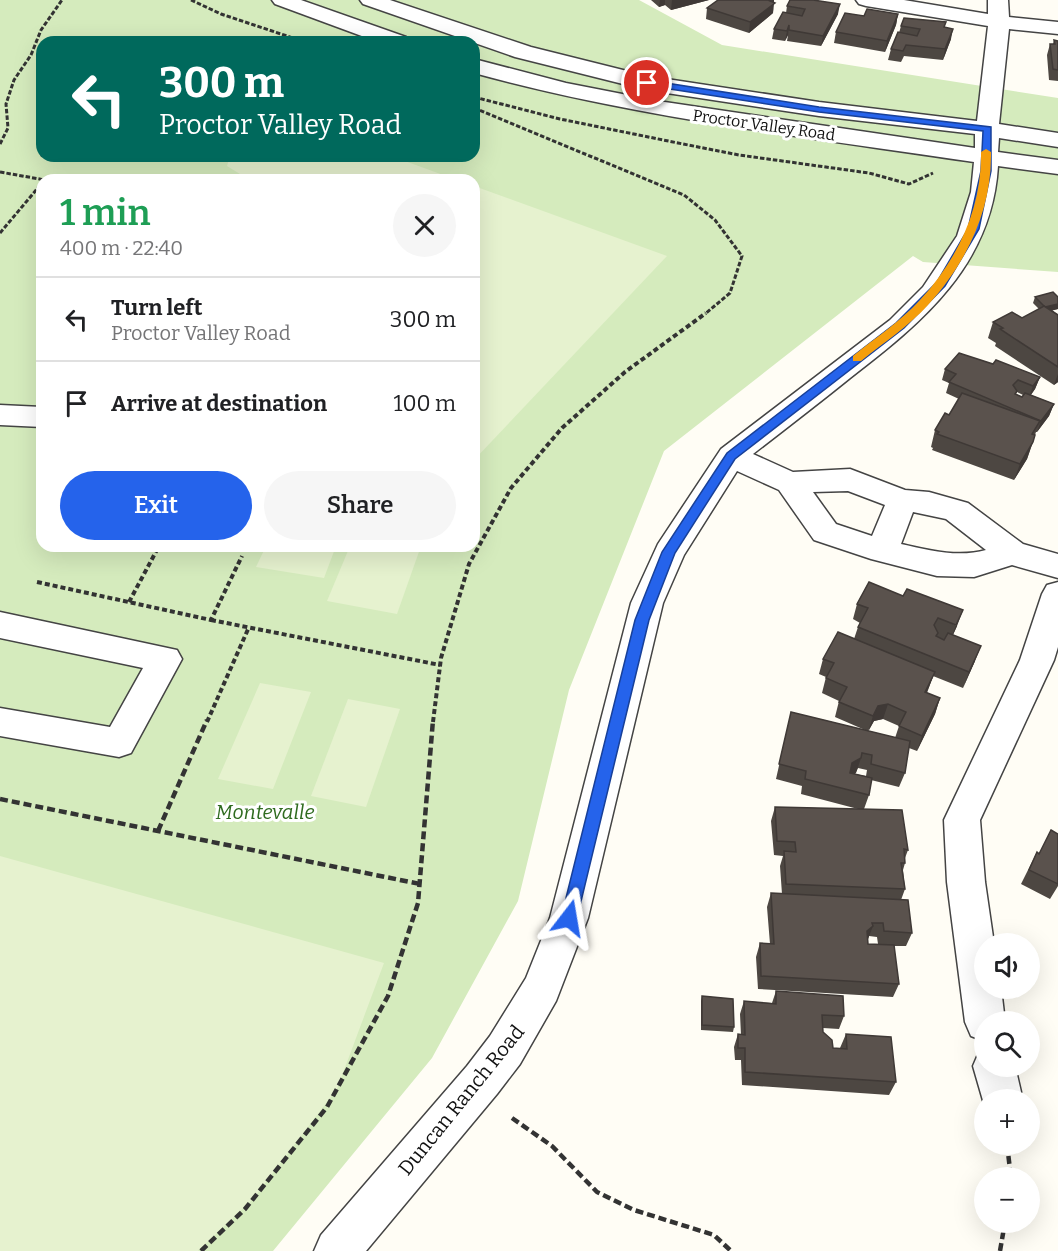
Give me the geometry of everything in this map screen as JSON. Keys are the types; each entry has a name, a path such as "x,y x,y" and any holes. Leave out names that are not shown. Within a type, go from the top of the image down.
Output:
{"street":[{"path":"282,0 381,36"},
{"name":"Proctor Valley Road","path":"370,0 476,36"},
{"path":"866,0 999,22 1058,28"},
{"name":"Duncan Ranch Road","path":"337,1251 482,1080 505,1050 542,988 569,918 646,603 659,571 679,533 731,456 900,326 942,283 974,229 986,171 999,22 998,0"},
{"name":"Proctor Valley Road","path":"480,37 523,52 647,83 819,110 987,142 1058,167"},
{"name":"Proctor Valley Road","path":"480,68 549,87 682,114 987,142 1058,140"},
{"path":"0,415 36,417"},
{"path":"731,456 790,483 850,480 902,500 929,503 957,511 1012,553 1058,566"},
{"path":"790,483 825,532 882,551 937,564 974,564 1012,553"},
{"path":"882,551 902,500"},
{"path":"984,1011 966,882 962,820 1037,660 1058,594"},
{"path":"0,625 165,659 119,743 0,722"}],"path":[{"path":"39,36 62,0"},
{"path":"191,0 220,14 287,36"},
{"path":"0,144 8,128 6,104 14,80 31,55 36,42"},
{"path":"480,99 560,119 678,143 869,173 909,184 940,170"},
{"path":"480,110 684,195 715,220 742,256 730,292 689,327 625,372 562,428 511,488 480,544"},
{"path":"0,172 36,180"},
{"path":"0,233 36,189"},
{"path":"129,602 156,552"},
{"path":"201,1251 245,1209 327,1107 388,996 418,903 432,728 440,665 469,564 476,552"},
{"path":"211,620 242,556"},
{"path":"37,582 211,620 440,665"},
{"path":"159,831 249,627"},
{"path":"0,799 420,885"},
{"path":"512,1118 552,1146 597,1192 634,1210 714,1235 731,1251"},
{"path":"1000,1251 1003,1233"}],"green space":[{"name":"Montevalle","path":"0,0 639,0 722,45 1058,98 1058,272 923,262 913,256 664,451 569,690 518,901 432,1058 273,1251 0,1251"},
{"path":"228,162 408,162 440,174 240,174 227,166"},
{"path":"480,188 667,256 480,454"},
{"path":"263,552 334,552 324,578 256,567"},
{"path":"347,552 419,552 397,614 327,601"},
{"path":"260,683 311,692 273,789 218,779"},
{"path":"348,699 400,709 366,807 311,796"},
{"path":"0,856 384,963 337,1089 253,1199 198,1251 0,1251"}],"building":[{"path":"718,0 772,0 770,1 775,3 750,22 707,8"},
{"path":"790,0 813,0 840,4 823,36 789,30 789,25 787,31 774,29 783,12 802,16 805,9 787,6"},
{"path":"867,9 898,14 887,41 836,32 845,13 864,16"},
{"path":"904,18 946,22 944,27 953,29 945,49 906,45 903,51 891,49 898,32 917,36 920,29 901,26"},
{"path":"1054,40 1058,41 1058,70 1053,69 1050,44 1055,44"},
{"path":"1053,292 1058,297 1058,304 1045,307 1035,297"},
{"path":"1044,306 1058,315 1058,367 993,322 1012,312 1022,318"},
{"path":"959,353 993,364 996,360 1040,377 1033,386 1018,380 1013,385 1017,391 1015,394 1022,397 1025,393 1054,404 1041,421 949,382 956,374 945,369"},
{"path":"962,393 1040,421 1032,434 1035,435 1033,442 1020,464 937,434 939,432 935,430 945,413 949,415"},
{"path":"869,582 903,596 907,589 963,610 956,625 938,618 934,625 938,633 936,636 944,640 948,633 981,646 969,672 858,627 868,608 857,604"},
{"path":"838,632 935,672 925,692 940,698 922,736 899,726 906,712 888,704 878,706 873,716 839,702 847,687 826,678 834,663 823,659"},
{"path":"791,712 910,741 905,773 871,764 872,755 862,753 861,758 852,763 850,773 872,778 869,795 805,779 806,771 779,764"},
{"path":"775,807 902,810 908,850 904,849 905,863 901,863 905,889 786,884 784,851 796,852 795,842 777,841"},
{"path":"1051,830 1058,834 1058,884 1029,870"},
{"path":"771,893 908,900 912,933 884,931 883,923 872,923 873,926 867,931 868,944 894,945 899,984 761,976 760,943 774,944"},
{"path":"776,991 843,996 844,1016 822,1015 823,1032 832,1040 833,1048 847,1049 846,1034 891,1037 896,1082 745,1072 745,1048 738,1048 738,1034 745,1035 744,1001 776,1004"},
{"path":"702,996 733,999 734,1027 702,1025"}],"slow traffic":[{"path":"857,358 900,326 923,304 942,283 956,262 974,229 986,171 986,152"}],"route":[{"path":"569,918 646,603 659,571 679,533 731,456 900,326 942,283 974,229 986,171 988,129 819,110 647,83"}]}
